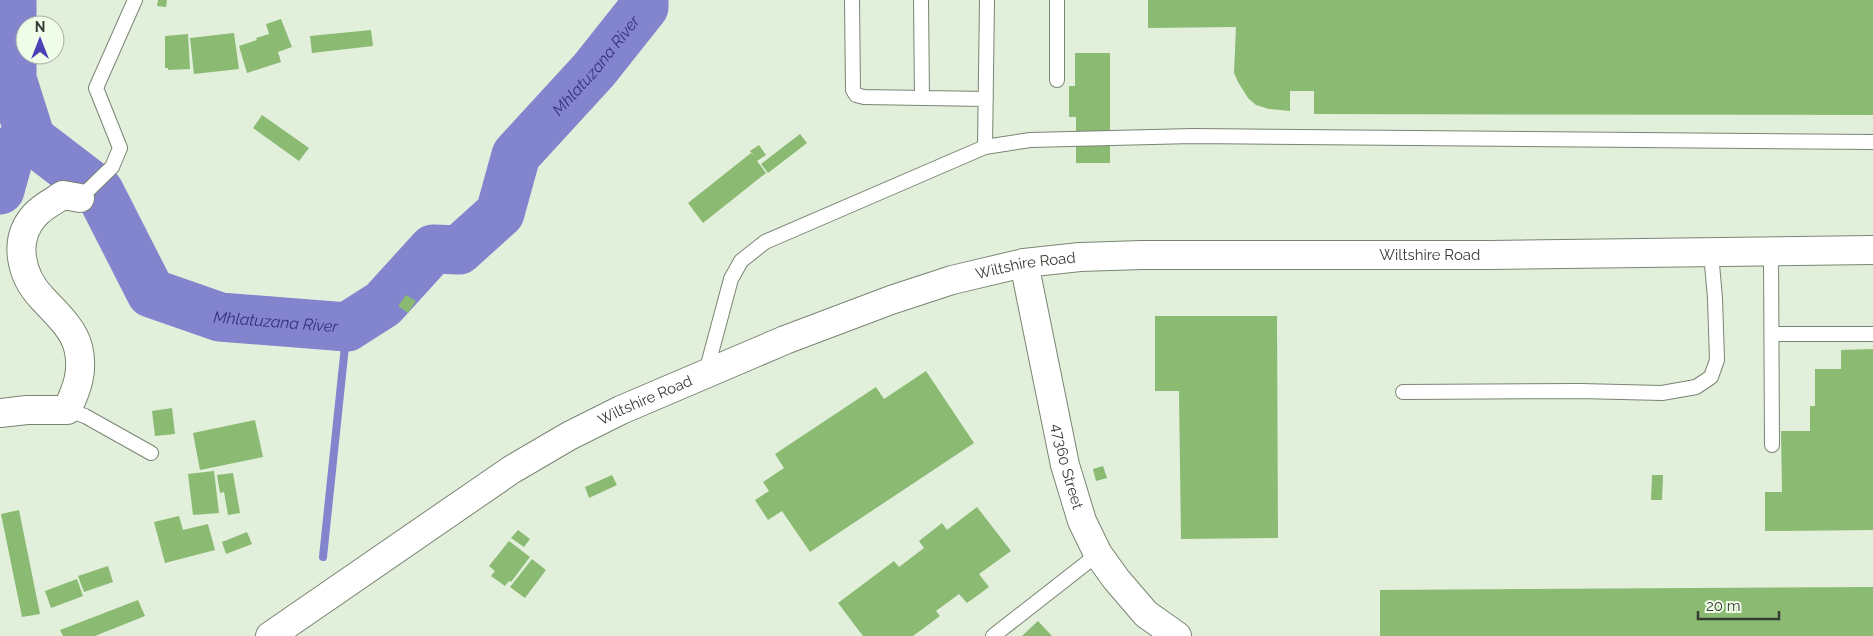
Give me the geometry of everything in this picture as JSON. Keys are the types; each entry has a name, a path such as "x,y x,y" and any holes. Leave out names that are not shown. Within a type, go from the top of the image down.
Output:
{"street":[{"path":"0,413 27,410 67,410 78,387 81,369 78,346 71,332 32,286 26,276 21,248 25,232 35,215 63,195 80,198"},
{"name":"Wiltshire Road","path":"270,636 511,470 586,427 706,372 891,300 952,280 1024,263 1142,255 1712,254 1873,250"},
{"name":"47360 Street","path":"1024,263 1065,465 1082,522 1098,554 1116,579 1146,614 1177,636"}],"lane":[{"path":"80,198 112,167 120,148 96,88 135,0"},
{"path":"852,0 853,90 856,95 864,97 986,99"},
{"path":"921,0 922,98"},
{"path":"985,147 987,0"},
{"path":"1056,0 1057,80"},
{"path":"706,372 730,278 742,261 765,242 985,147 1030,140 1193,136 1873,142"},
{"path":"1771,252 1772,445"},
{"path":"1403,392 1580,391 1662,393 1696,387 1711,377 1717,360 1712,254"},
{"path":"1772,334 1873,334"},
{"path":"67,410 85,416 151,453"},
{"path":"993,636 1098,554"}],"building":[{"path":"158,0 167,0 166,7 157,6"},
{"path":"1148,0 1873,0 1873,115 1314,114 1314,91 1290,91 1290,111 1269,109 1256,105 1248,98 1234,73 1236,27 1148,28"},
{"path":"281,19 292,47 278,52 281,62 247,73 239,46 269,34 266,24"},
{"path":"371,30 373,46 312,53 310,36"},
{"path":"234,33 239,69 194,74 190,38"},
{"path":"188,34 190,69 168,70 168,68 165,68 165,36"},
{"path":"1075,53 1110,53 1110,163 1076,163 1076,117 1069,117 1069,86 1075,86"},
{"path":"262,115 309,148 299,161 253,128"},
{"path":"800,134 807,143 768,173 761,164"},
{"path":"759,145 766,155 757,161 766,173 703,223 688,203 751,153 755,157 750,151"},
{"path":"406,295 416,301 408,313 398,306"},
{"path":"1155,316 1277,316 1278,538 1181,539 1179,391 1155,391"},
{"path":"1873,349 1873,530 1765,531 1765,492 1782,492 1781,431 1810,431 1810,406 1815,406 1815,369 1841,369 1841,350"},
{"path":"926,371 974,443 810,552 782,511 768,520 755,500 769,491 763,482 784,468 775,454 876,387 884,399"},
{"path":"172,408 175,434 155,436 152,411"},
{"path":"255,420 263,457 200,470 193,433"},
{"path":"1103,466 1107,478 1096,481 1093,469"},
{"path":"214,471 219,513 193,515 188,474"},
{"path":"233,473 240,513 228,515 224,492 220,493 217,475"},
{"path":"612,475 617,485 589,498 585,487"},
{"path":"1652,475 1663,475 1662,500 1651,500"},
{"path":"977,507 1011,551 979,574 989,587 967,603 959,594 936,611 940,616 913,636 863,636 838,603 894,561 899,567 924,548 919,541 942,523 947,530"},
{"path":"19,510 40,614 22,617 1,514"},
{"path":"179,516 183,530 208,524 215,550 165,563 154,522"},
{"path":"518,530 530,539 524,547 511,538"},
{"path":"247,532 252,544 226,554 222,542"},
{"path":"509,541 530,557 511,582 509,581 505,586 491,576 495,571 489,566"},
{"path":"532,559 546,570 525,598 510,587"},
{"path":"108,566 113,582 84,592 78,576"},
{"path":"77,579 83,596 51,608 45,591"},
{"path":"1873,587 1873,636 1380,636 1380,590"},
{"path":"138,600 145,616 95,636 63,636 60,630"},
{"path":"1038,621 1052,636 1022,636"}],"waterway":[{"name":"Mhlatuzana River","path":"12,0 12,79 31,139 99,191 151,293 220,317 347,327 383,304 433,249 459,250 500,213 516,155 594,70 644,7 644,0"},
{"path":"0,190 11,150 31,139"},
{"path":"323,557 347,327"}]}
